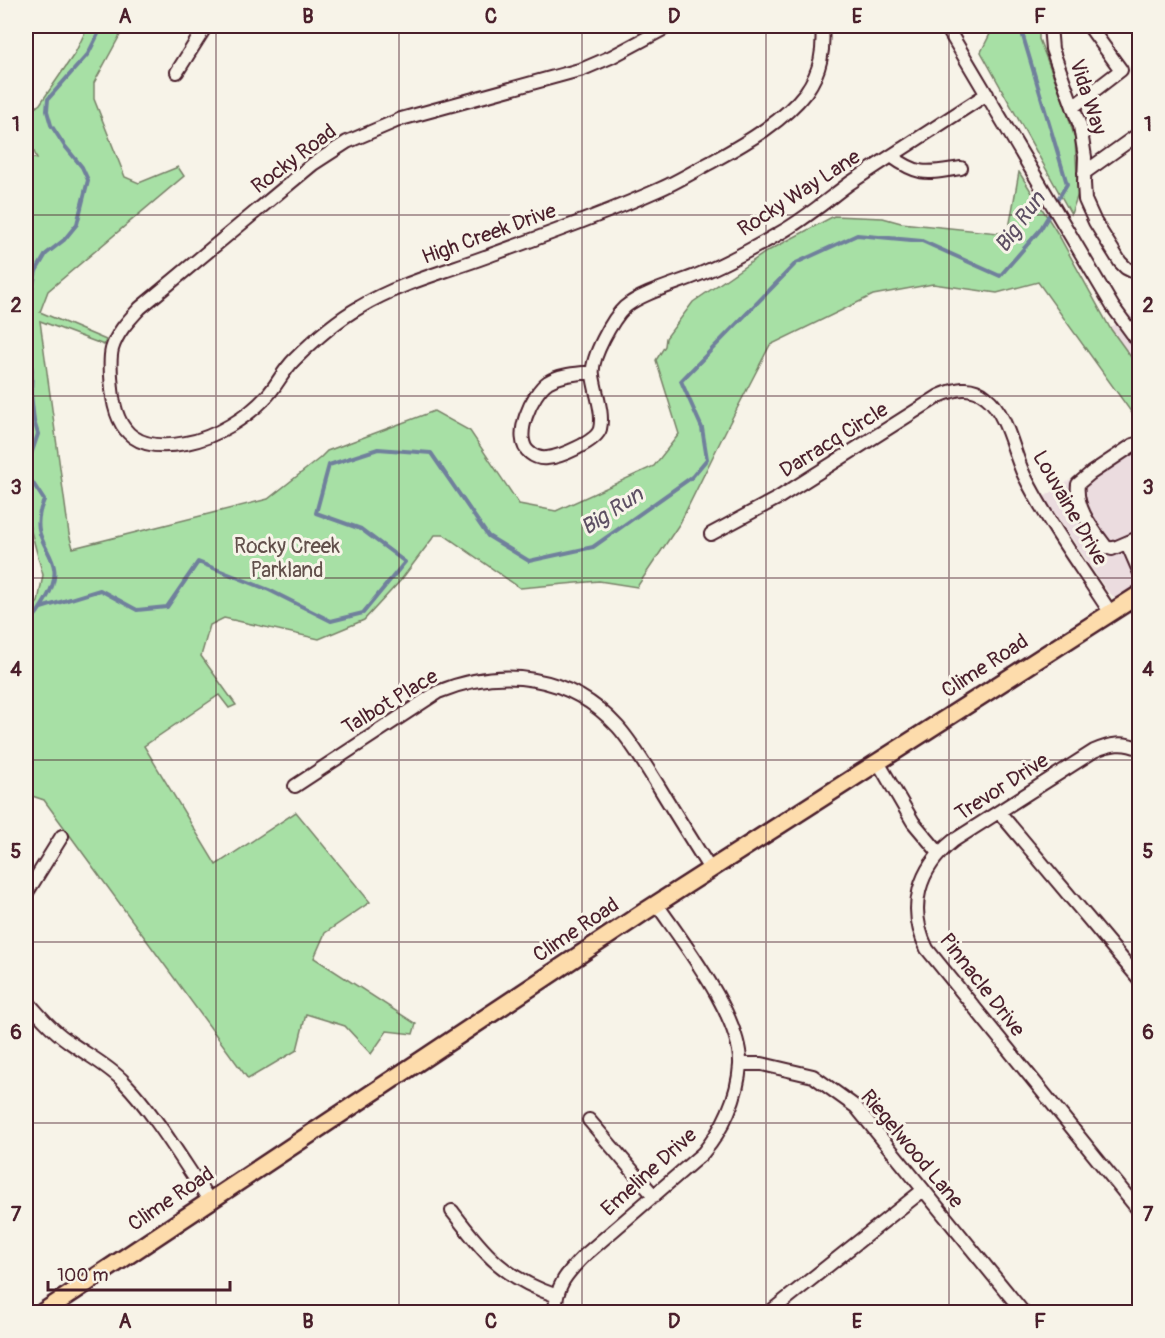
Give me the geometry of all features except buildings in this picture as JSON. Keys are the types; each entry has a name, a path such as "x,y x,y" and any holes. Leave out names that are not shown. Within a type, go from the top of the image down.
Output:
{"main road":[{"name":"Clime Road","path":"43,1312 656,903 1140,594"}],"street":[{"path":"177,72 206,26"},
{"name":"Rocky Road","path":"136,439 120,423 113,402 112,349 123,326 140,308 314,164 347,142 401,119 582,69 619,53 669,26"},
{"name":"High Creek Drive","path":"136,439 152,445 167,445 187,443 206,437 253,409 268,395 283,373 304,351 360,306 403,287 659,190 744,144 798,102 808,90 822,58 822,26"},
{"path":"946,26 1113,307 1135,327 1140,344"},
{"name":"Vida Way","path":"1050,26 1052,50 1080,126 1084,147 1085,200 1095,222 1120,262 1137,273"},
{"path":"1073,107 1121,70 1089,26"},
{"name":"Rocky Way Lane","path":"592,372 565,375 547,383 535,397 521,430 522,441 527,452 537,458 548,458 591,442 600,430 600,414 592,372 611,324 626,306 702,273 782,232 891,156 987,94"},
{"path":"1084,173 1140,133"},
{"path":"891,156 915,171 923,173 961,168"},
{"name":"Darracq Circle","path":"711,534 778,498 939,396 959,389 980,392"},
{"name":"Louvaine Drive","path":"980,392 998,411 1024,474 1110,612"},
{"path":"1140,443 1133,445 1078,484 1077,498 1089,522 1106,547 1112,549 1140,537"},
{"path":"1127,543 1140,573"},
{"name":"Talbot Place","path":"295,786 438,692 483,678 510,676 537,681 562,688 583,698 617,726 631,743 710,869"},
{"name":"Trevor Drive","path":"939,853 1088,755 1111,744 1129,744 1140,749"},
{"path":"878,762 913,822 939,853"},
{"path":"999,812 1140,980"},
{"path":"26,894 62,836"},
{"name":"Pinnacle Drive","path":"939,853 928,868 920,885 917,904 921,937 927,950 1140,1212"},
{"name":"Emeline Drive","path":"557,1296 560,1284 574,1265 691,1166 715,1139 735,1091 740,1064 736,1040 717,993 656,903"},
{"path":"26,1000 46,1023 123,1081 139,1099 210,1201"},
{"name":"Riegelwood Lane","path":"740,1064 762,1064 813,1076 856,1107 922,1191 1023,1312"},
{"path":"589,1120 654,1196"},
{"path":"770,1312 922,1191"},
{"path":"452,1211 488,1257 504,1271 541,1291 557,1296 555,1312"}],"shaded area":[{"path":"1139,309 1139,368 1110,328"},
{"path":"1139,435 1139,617 1107,591 1044,497"}],"green space":[{"name":"Rocky Creek Parkland","path":"88,26 125,26 94,83 94,99 125,177 139,183 178,167 184,176 48,291 40,312 106,340 104,345 40,321 69,534 73,548 268,499 327,451 434,411 470,431 519,504 556,511 654,466 679,434 656,360 665,346 666,338 693,302 766,252 834,216 883,218 901,223 1008,234 1019,172 1058,234 1110,328 1139,368 1139,423 1038,282 997,293 933,284 873,295 770,345 680,523 637,587 599,581 520,588 444,535 435,535 401,580 364,620 319,639 224,618 210,625 201,656 236,705 229,708 219,695 144,746 216,865 296,812 370,902 325,933 314,958 416,1024 413,1034 387,1031 371,1054 345,1026 306,1014 297,1050 248,1079 44,800 26,794 26,615 38,602 43,575 29,524 26,494 26,156 37,159 26,132 26,115 40,104 75,53"},
{"path":"994,26 1039,26 1039,39 1066,108 1075,139 1078,194 1071,214 981,52"}],"waterway":[{"path":"26,312 36,271 46,254 64,240 77,224 88,180 82,167 51,125 47,111 48,99 88,54 102,26"},
{"name":"Big Run","path":"1020,26 1067,184 1055,204"},
{"name":"Big Run","path":"41,608 100,590 137,610 167,607 198,562 269,590 331,621 363,613 405,562 361,529 316,513 329,465 378,449 431,453 488,536 529,561 593,547 692,477 707,459 702,428 681,381 796,263 857,235 922,241 1000,276 1040,230 1052,210"},
{"path":"26,325 27,347 32,370 31,394 38,434 28,463 29,477 44,500 39,516 39,530 52,560 54,571 53,583 46,599 35,616 26,624"}]}
